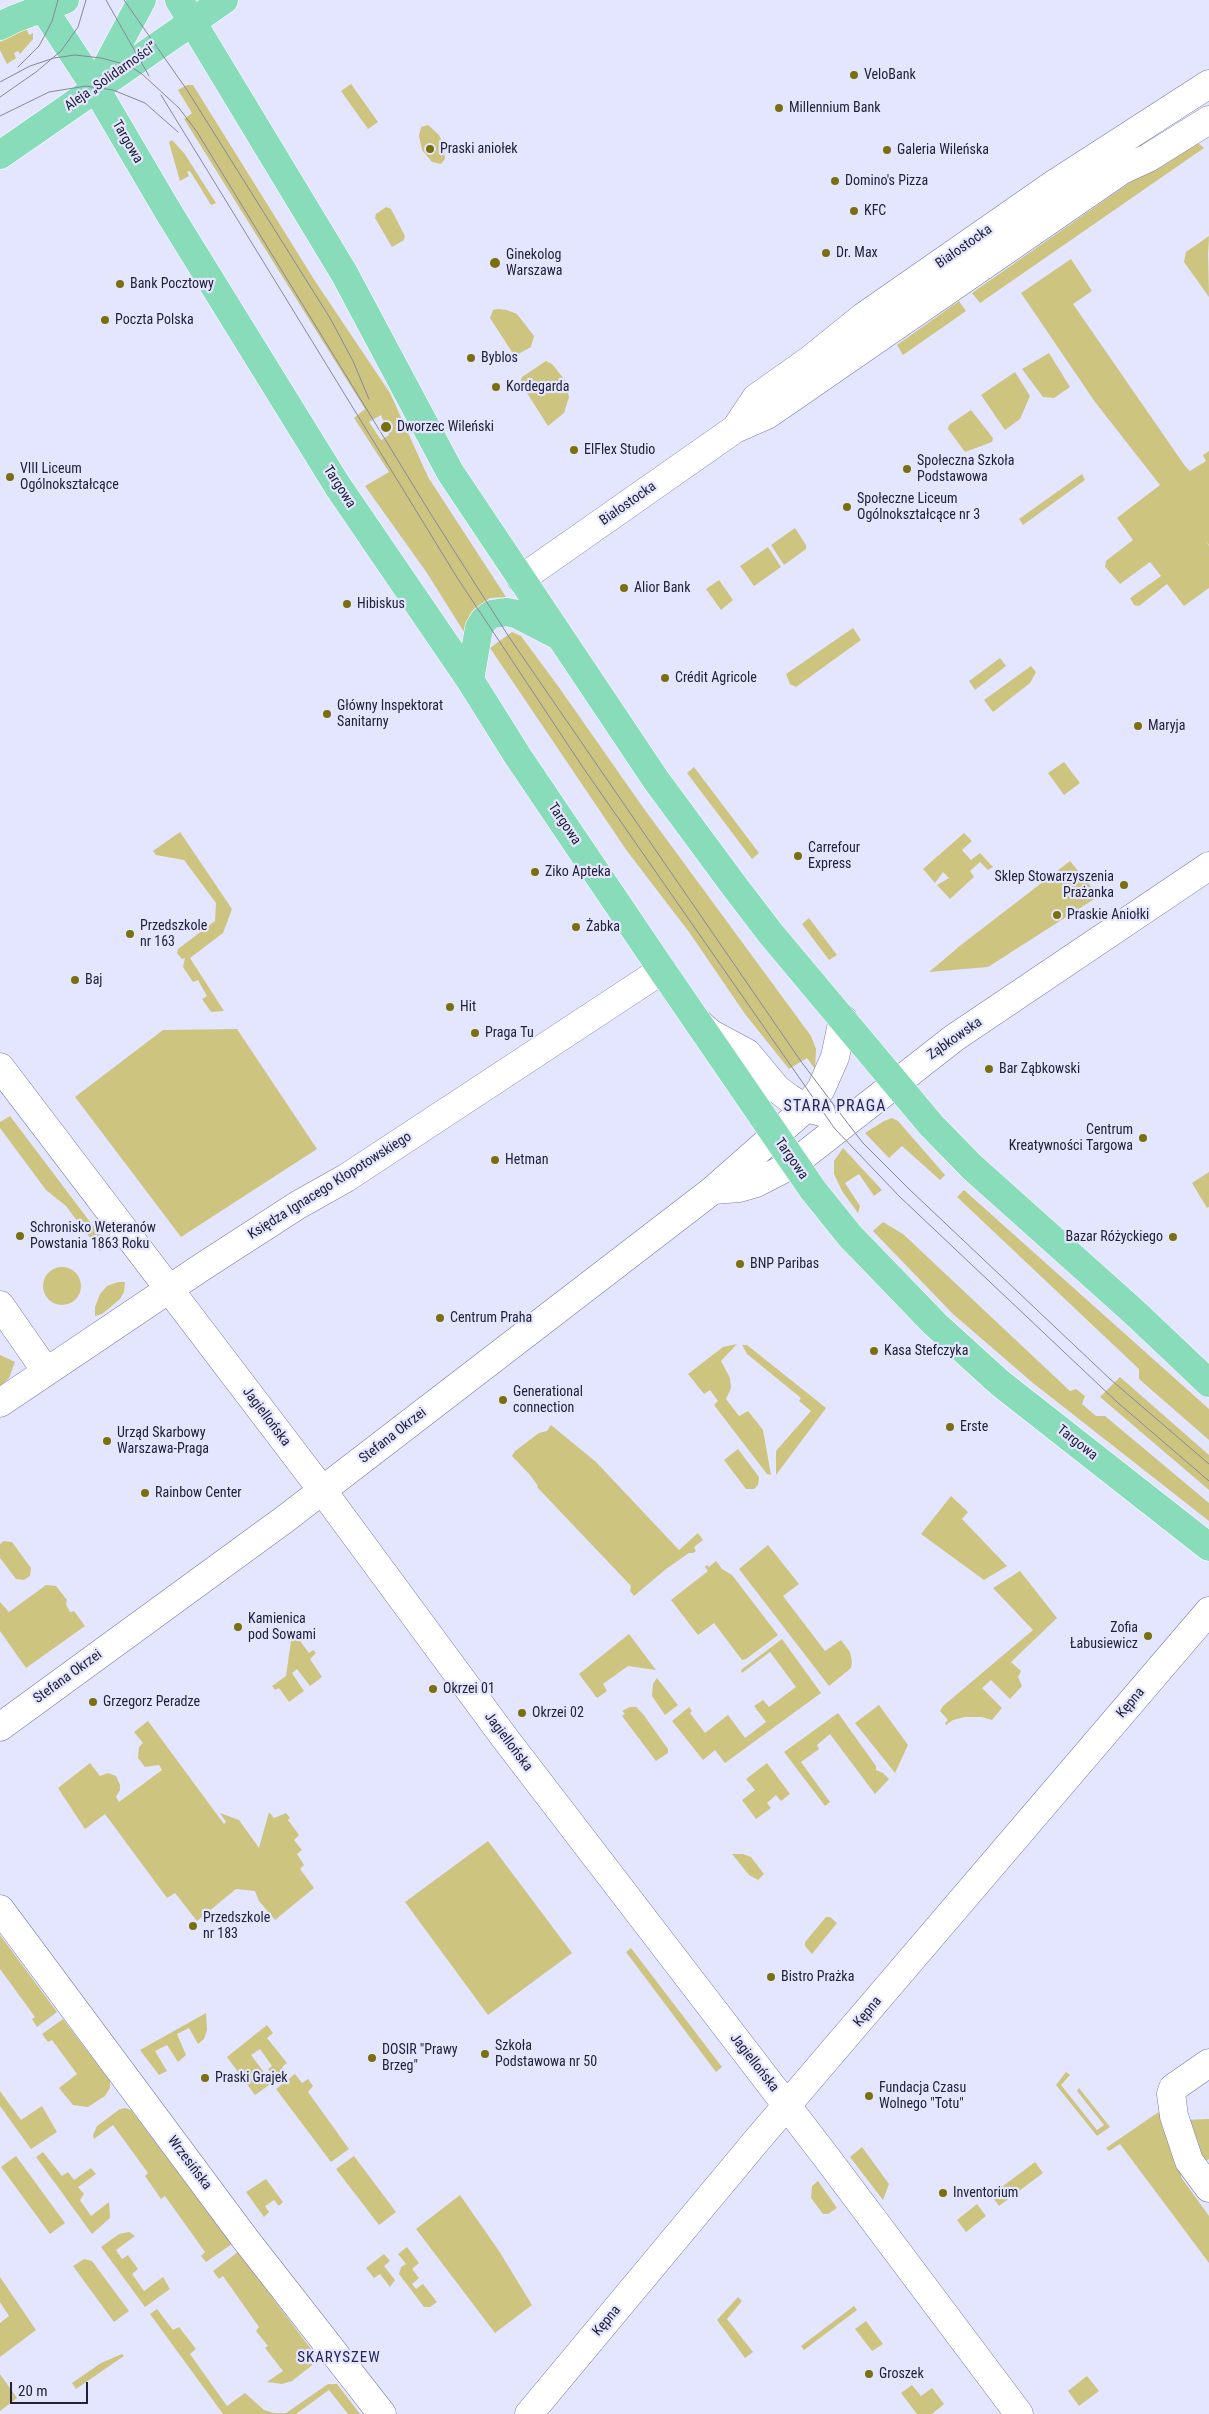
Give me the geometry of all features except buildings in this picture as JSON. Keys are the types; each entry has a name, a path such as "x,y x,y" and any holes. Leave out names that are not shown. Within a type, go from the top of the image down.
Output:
{"main road":[{"path":"95,87 142,0"},
{"name":"Aleja „Solidarności”","path":"0,155 95,87 185,11 224,0"},
{"path":"0,26 49,3"},
{"name":"Targowa","path":"49,3 168,213 337,485 470,680 517,755 793,1164 850,1236 935,1324 1000,1383 1209,1547"},
{"path":"185,11 344,273 450,472 656,780 735,887 931,1125 972,1167 1134,1312 1209,1383"},
{"path":"470,680 479,628 484,620 492,614 507,612 516,614 560,637"}],"street":[{"name":"Białostocka","path":"735,429 756,398 811,359 863,317 1054,184 1209,84"},
{"name":"Białostocka","path":"521,579 735,429 767,415 1122,170 1148,158 1209,120"},
{"name":"Ząbkowska","path":"793,1164 895,1082 960,1034 1209,866"},
{"name":"Księdza Ignacego Kłopotowskiego","path":"0,1403 168,1290 298,1205 346,1178 662,970"},
{"name":"Stefana Okrzei","path":"0,1726 322,1490 713,1190 806,1108 821,1089 832,1069 839,1045 843,1019"},
{"path":"698,1023 710,1033 747,1053 777,1088 789,1098 806,1108 824,1113 852,1116"},
{"name":"Jagiellońska","path":"0,1067 322,1490 518,1756 787,2106 1019,2414"},
{"path":"713,1190 739,1188 756,1183 793,1164"},
{"path":"0,1305 46,1371"},
{"name":"Kępna","path":"529,2414 787,2106 1209,1611"},
{"name":"Wrzesińska","path":"0,1909 246,2240 382,2414"},
{"path":"1209,2063 1173,2088 1171,2094 1178,2131 1189,2161 1209,2188"}],"shaded area":[{"path":"23,30 27,30 29,35 33,33 33,39 20,54 18,51 14,53 16,58 7,64 0,50 0,42"},
{"path":"351,84 378,122 368,129 341,91"},
{"path":"187,85 193,85 315,281 390,393 428,477 506,597 490,598 475,608 470,614 464,632 427,573 365,486 389,472 354,418 365,409 184,119 192,113 178,90","holes":["381,415 389,435 381,440 369,422"]},
{"path":"428,125 439,135 444,146 445,159 441,164 432,162 422,150 419,136 421,127"},
{"path":"172,140 184,153 216,203 211,205 190,171 187,172 189,176 180,181 169,142"},
{"path":"1197,142 1204,148 980,303 972,293 1132,181"},
{"path":"386,207 391,209 405,236 404,240 392,247 375,218 376,214"},
{"path":"1209,236 1209,297 1184,262 1186,252"},
{"path":"1071,259 1092,291 1073,304 1185,466 1190,471 1206,461 1203,455 1209,451 1209,545 1206,541 1209,546 1209,588 1184,606 1167,584 1139,606 1134,605 1130,598 1161,576 1150,562 1120,584 1105,567 1106,561 1133,540 1117,518 1160,485 1095,402 1021,293"},
{"path":"959,301 966,311 903,355 897,345"},
{"path":"498,309 517,314 534,336 531,347 518,354 512,352 490,318 493,310"},
{"path":"1049,353 1070,387 1054,398 1043,397 1022,369"},
{"path":"546,361 552,364 565,380 569,397 564,413 548,426 520,382 522,377"},
{"path":"1015,372 1030,396 1020,419 1005,430 981,395"},
{"path":"971,410 993,438 992,442 965,452 948,429 949,425"},
{"path":"1082,474 1085,480 1023,525 1019,519"},
{"path":"795,528 806,545 806,549 784,565 771,545"},
{"path":"768,547 781,567 754,586 740,566"},
{"path":"719,580 733,600 721,610 706,589"},
{"path":"853,628 861,640 796,687 790,684 786,674"},
{"path":"512,632 521,636 642,806 811,1036 816,1049 815,1069 807,1058 789,1069 745,1014 689,932 627,851 490,648"},
{"path":"1000,658 1006,666 975,690 969,681"},
{"path":"1031,666 1036,672 1030,683 993,712 984,700"},
{"path":"1064,762 1080,783 1064,795 1048,773"},
{"path":"694,767 759,853 752,859 687,773"},
{"path":"180,832 232,909 223,933 190,958 224,1011 211,1012 202,999 207,996 198,980 193,982 183,967 185,958 182,959 177,953 178,949 215,921 216,903 184,860 156,855 153,851"},
{"path":"964,833 972,841 962,850 971,860 980,853 993,867 988,870 980,862 970,871 974,877 950,899 937,885 949,878 943,872 935,883 923,869"},
{"path":"1070,861 1099,896 988,967 929,972 961,945"},
{"path":"809,918 837,955 829,960 802,924"},
{"path":"237,1029 317,1149 181,1237 75,1097 163,1030"},
{"path":"10,1116 109,1247 100,1251 66,1206 46,1190 0,1128 0,1122"},
{"path":"892,1118 898,1121 945,1175 940,1180 902,1146 889,1158 865,1133"},
{"path":"843,1148 882,1190 874,1196 859,1174 845,1183 860,1206 858,1213 842,1191 834,1174 834,1161"},
{"path":"1209,1172 1209,1207 1207,1208 1192,1183"},
{"path":"964,1190 1209,1409 1209,1440 1139,1379 1139,1369 957,1197"},
{"path":"883,1222 903,1234 1070,1391 1076,1389 1085,1396 1082,1404 1096,1416 1105,1416 1209,1503 1209,1521 1033,1383 953,1314 873,1231"},
{"path":"62,1267 76,1272 81,1286 76,1300 62,1305 48,1300 43,1286 48,1272"},
{"path":"118,1282 125,1282 124,1292 120,1299 102,1314 95,1316 95,1307 100,1294 107,1286"},
{"path":"737,1344 721,1361 730,1378 731,1388 726,1399 739,1416 748,1411 763,1430 771,1475 767,1474 714,1405 718,1401 710,1390 704,1394 688,1374 723,1347"},
{"path":"742,1345 747,1345 826,1408 776,1475 776,1451 811,1411 799,1401 801,1398 747,1354"},
{"path":"0,1355 15,1362 9,1378 0,1387"},
{"path":"1120,1377 1209,1455 1209,1490 1100,1397"},
{"path":"551,1425 596,1462 679,1550 698,1533 703,1540 694,1547 696,1551 689,1553 666,1569 634,1596 630,1591 631,1586 537,1487 530,1475 512,1456 515,1451 539,1433 547,1431"},
{"path":"738,1449 759,1477 758,1485 754,1489 746,1489 724,1460"},
{"path":"951,1496 968,1512 962,1519 1007,1566 984,1580 921,1534"},
{"path":"4,1541 12,1542 31,1568 30,1576 24,1580 16,1579 0,1558 0,1544"},
{"path":"768,1545 799,1584 783,1596 825,1651 841,1640 850,1652 851,1668 829,1686 739,1569"},
{"path":"716,1561 722,1569 732,1575 778,1635 746,1659 742,1660 714,1623 698,1635 671,1600 708,1571 705,1567 707,1565 709,1567"},
{"path":"1020,1571 1057,1618 1011,1662 1021,1671 1018,1677 1022,1686 1010,1699 991,1680 982,1688 1002,1708 992,1720 982,1717 965,1717 953,1720 946,1725 945,1723 948,1720 940,1711 943,1706 1033,1630 993,1588"},
{"path":"46,1585 56,1586 67,1600 66,1604 70,1612 74,1611 85,1626 26,1668 0,1631 0,1602 9,1612"},
{"path":"629,1634 656,1670 628,1666 603,1684 607,1691 597,1698 579,1674"},
{"path":"297,1637 309,1653 313,1650 316,1653 310,1659 322,1677 310,1686 297,1669 292,1673 304,1691 289,1702 279,1688 275,1690 272,1686 286,1676 291,1641"},
{"path":"782,1639 821,1693 725,1763 715,1750 703,1760 672,1721 689,1707 692,1711 690,1713 705,1733 728,1715 745,1738 766,1722 754,1706 763,1700 769,1707 796,1687 770,1652 742,1673 741,1670"},
{"path":"657,1678 678,1705 665,1715 652,1696 653,1684"},
{"path":"879,1705 908,1745 895,1773 855,1723"},
{"path":"630,1707 636,1707 643,1714 668,1749 668,1753 656,1761 622,1716 625,1714 622,1711"},
{"path":"838,1713 876,1766 876,1770 883,1773 889,1779 875,1794 830,1734 817,1745 819,1749 801,1762 830,1802 825,1806 784,1752"},
{"path":"148,1721 224,1824 226,1822 220,1813 239,1820 259,1848 269,1812 274,1818 286,1813 290,1818 288,1820 299,1835 294,1840 302,1850 297,1854 304,1865 300,1869 314,1888 275,1920 259,1901 255,1891 236,1889 197,1921 175,1893 167,1898 105,1814 85,1829 58,1788 90,1763 100,1776 108,1773 116,1776 120,1785 120,1790 116,1797 119,1802 162,1770 159,1765 145,1767 138,1758 139,1747 143,1743 134,1732"},
{"path":"767,1763 790,1794 781,1801 776,1795 767,1803 771,1808 756,1819 742,1800 755,1790 746,1779"},
{"path":"488,1841 572,1953 488,2015 405,1902"},
{"path":"732,1854 743,1854 751,1857 764,1874 758,1880 749,1875"},
{"path":"826,1917 830,1917 837,1923 812,1954 805,1946 805,1942"},
{"path":"0,1935 57,2012 37,2027 32,2019 35,2017 0,1969"},
{"path":"631,1948 722,2067 716,2072 626,1952"},
{"path":"206,2013 207,2030 204,2039 198,2044 189,2028 177,2034 186,2055 178,2062 167,2045 155,2051 167,2071 159,2075 140,2050"},
{"path":"63,2019 110,2081 110,2088 105,2096 88,2107 73,2105 59,2088 77,2074 52,2040 48,2042 42,2034"},
{"path":"267,2025 273,2033 267,2038 287,2063 282,2067 286,2072 277,2080 268,2069 272,2066 260,2049 251,2055 272,2083 255,2095 227,2057"},
{"path":"1066,2072 1070,2075 1061,2085 1097,2130 1104,2125 1077,2091 1079,2088 1110,2127 1097,2136 1056,2085"},
{"path":"295,2074 302,2083 308,2079 313,2086 308,2092 349,2149 331,2162 276,2089"},
{"path":"0,2091 21,2120 42,2106 57,2132 31,2149 0,2106"},
{"path":"120,2109 131,2110 232,2244 206,2262 201,2256 205,2252 165,2196 161,2199 145,2176 148,2173 113,2125 94,2139 93,2135 97,2126"},
{"path":"1163,2109 1182,2170 1181,2177 1209,2216 1209,2263 1120,2144 1109,2151 1106,2148"},
{"path":"1209,2119 1209,2159 1201,2164 1184,2120"},
{"path":"862,2147 889,2184 883,2200 850,2157"},
{"path":"43,2152 62,2176 68,2172 74,2180 91,2168 96,2174 78,2187 84,2194 80,2200 91,2216 109,2202 110,2218 92,2234 36,2157"},
{"path":"16,2156 65,2223 50,2234 1,2167"},
{"path":"354,2156 396,2212 379,2225 336,2169"},
{"path":"1035,2162 1043,2173 999,2206 991,2195"},
{"path":"266,2179 283,2202 279,2206 274,2200 265,2206 269,2212 264,2217 246,2192"},
{"path":"818,2181 837,2208 828,2214 823,2214 811,2198 812,2186"},
{"path":"460,2195 499,2251 532,2305 495,2333 416,2229"},
{"path":"977,2204 986,2216 966,2232 957,2220"},
{"path":"129,2232 135,2236 116,2250 122,2259 128,2255 138,2269 132,2274 144,2291 163,2277 170,2289 145,2307 101,2247 119,2234"},
{"path":"407,2247 419,2263 412,2269 419,2278 412,2284 416,2289 423,2284 437,2302 430,2307 424,2307 399,2274 401,2267 406,2264 398,2254"},
{"path":"238,2252 314,2353 314,2361 311,2366 292,2381 282,2384 267,2382 283,2371 265,2348 268,2346 256,2331 259,2327 223,2276 219,2279 213,2271"},
{"path":"384,2254 390,2261 384,2266 395,2280 390,2287 380,2274 374,2278 366,2268"},
{"path":"84,2259 92,2261 129,2311 114,2322 73,2266"},
{"path":"0,2277 36,2330 0,2357 0,2323 9,2316 0,2302"},
{"path":"738,2297 742,2301 727,2319 753,2352 745,2358 717,2320"},
{"path":"854,2306 857,2310 804,2350 801,2346"},
{"path":"157,2309 173,2330 179,2327 196,2349 190,2354 227,2406 245,2393 264,2410 274,2413 286,2413 328,2384 337,2384 360,2414 348,2414 329,2390 296,2414 223,2414 150,2314"},
{"path":"866,2321 883,2344 872,2351 855,2329"},
{"path":"122,2354 124,2356 76,2389 72,2383 101,2363"},
{"path":"0,2374 17,2398 0,2411"},
{"path":"1087,2376 1099,2391 1079,2406 1068,2391"},
{"path":"912,2385 921,2396 932,2388 944,2404 932,2414 917,2414 901,2393"}],"tram line":[{"path":"18,67 39,46 52,21 58,0"},
{"path":"0,97 36,72 61,51 78,27 86,0"},
{"path":"106,0 149,76"},
{"path":"124,0 187,90 330,318 353,361 369,399"},
{"path":"0,82 30,66 54,58 75,55 101,58 128,65 142,74 179,108 197,132 432,516 509,637 800,1060 846,1121 863,1143 909,1189 1110,1379 1209,1464"},
{"path":"0,116 49,92 86,86 113,90 145,103 178,132"},
{"path":"161,95 458,579 582,766 835,1129 900,1197 1117,1402 1209,1481"}],"place":[{"name":"VeloBank","path":"854,75"},
{"name":"Millennium Bank","path":"779,108"},
{"name":"Praski aniołek","path":"430,149"},
{"name":"Galeria Wileńska","path":"887,150"},
{"name":"Domino's Pizza","path":"835,181"},
{"name":"KFC","path":"854,211"},
{"name":"Dr. Max","path":"826,253"},
{"name":"Ginekolog Warszawa","path":"495,263"},
{"name":"Bank Pocztowy","path":"120,284"},
{"name":"Poczta Polska","path":"105,320"},
{"name":"Byblos","path":"471,358"},
{"name":"Kordegarda","path":"496,387"},
{"name":"Dworzec Wileński","path":"386,427"},
{"name":"ElFlex Studio","path":"574,450"},
{"name":"Społeczna Szkoła Podstawowa","path":"907,469"},
{"name":"VIII Liceum Ogólnokształcące","path":"10,477"},
{"name":"Społeczne Liceum Ogólnokształcące nr 3","path":"847,507"},
{"name":"Alior Bank","path":"624,588"},
{"name":"Hibiskus","path":"347,604"},
{"name":"Crédit Agricole","path":"665,678"},
{"name":"Główny Inspektorat Sanitarny","path":"327,714"},
{"name":"Maryja","path":"1138,726"},
{"name":"Carrefour Express","path":"798,856"},
{"name":"Ziko Apteka","path":"535,872"},
{"name":"Sklep Stowarzyszenia Prażanka","path":"1124,885"},
{"name":"Praskie Aniołki","path":"1057,915"},
{"name":"Żabka","path":"576,927"},
{"name":"Przedszkole nr 163","path":"130,934"},
{"name":"Baj","path":"75,980"},
{"name":"Hit","path":"450,1007"},
{"name":"Praga Tu","path":"475,1033"},
{"name":"Bar Ząbkowski","path":"989,1069"},
{"name":"Centrum Kreatywności Targowa","path":"1143,1138"},
{"name":"Hetman","path":"495,1160"},
{"name":"Schronisko Weteranów Powstania 1863 Roku","path":"20,1236"},
{"name":"Bazar Różyckiego","path":"1173,1237"},
{"name":"BNP Paribas","path":"740,1264"},
{"name":"Centrum Praha","path":"440,1318"},
{"name":"Kasa Stefczyka","path":"874,1351"},
{"name":"Generational connection","path":"503,1400"},
{"name":"Erste","path":"950,1427"},
{"name":"Urząd Skarbowy Warszawa-Praga","path":"107,1441"},
{"name":"Rainbow Center","path":"145,1493"},
{"name":"Kamienica pod Sowami","path":"238,1627"},
{"name":"Zofia Łabusiewicz","path":"1148,1636"},
{"name":"Okrzei 01","path":"433,1689"},
{"name":"Grzegorz Peradze","path":"93,1702"},
{"name":"Okrzei 02","path":"522,1713"},
{"name":"Przedszkole nr 183","path":"193,1926"},
{"name":"Bistro Prażka","path":"771,1977"},
{"name":"Szkoła Podstawowa nr 50","path":"485,2054"},
{"name":"DOSIR \"Prawy Brzeg\"","path":"372,2058"},
{"name":"Praski Grajek","path":"205,2078"},
{"name":"Fundacja Czasu Wolnego \"Totu\"","path":"869,2096"},
{"name":"Inventorium","path":"943,2193"},
{"name":"Groszek","path":"869,2374"}],"district":[{"name":"STARA PRAGA","path":"835,1107"},
{"name":"SKARYSZEW","path":"339,2358"}]}
